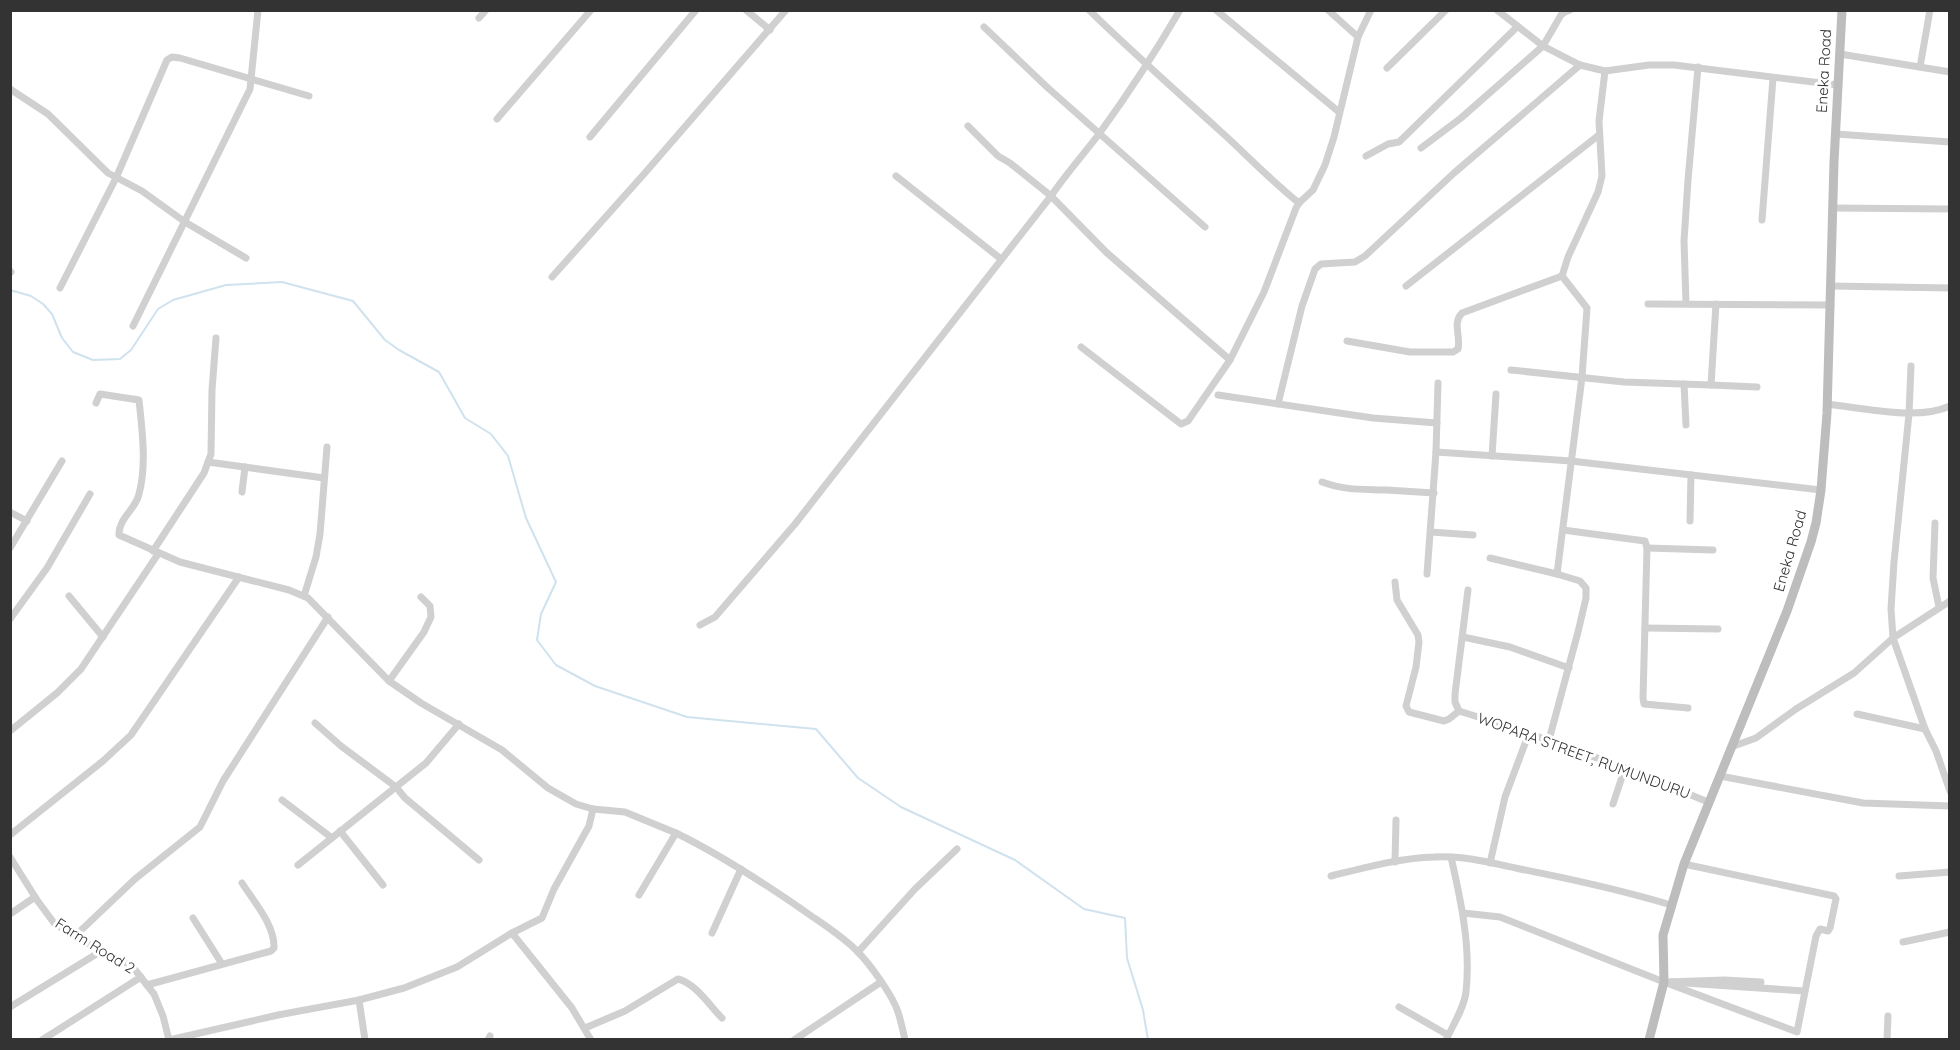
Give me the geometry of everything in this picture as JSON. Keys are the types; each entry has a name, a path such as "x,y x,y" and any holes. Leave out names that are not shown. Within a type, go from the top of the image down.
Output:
{"main road":[{"name":"Eneka Road","path":"1649,1040 1664,982 1663,935 1684,864 1773,647 1805,560 1815,523 1821,490 1827,404 1842,10"}],"street":[{"path":"133,326 250,89 258,10"},
{"path":"479,18 486,10"},
{"path":"497,119 591,10"},
{"path":"590,137 696,10"},
{"path":"746,10 770,30"},
{"path":"552,277 786,10"},
{"path":"1089,10 1146,66 1299,203"},
{"path":"700,625 715,617 795,524 1051,196 1099,134 1146,66 1180,10"},
{"path":"1216,10 1340,112"},
{"path":"1328,10 1358,37"},
{"path":"1081,347 1181,424 1188,421 1230,360 1264,292 1299,203 1313,190 1325,165 1358,37 1371,10"},
{"path":"1387,68 1446,10"},
{"path":"1497,10 1543,46 1580,65 1605,71 1650,65 1674,65 1838,85"},
{"path":"1421,147 1461,118 1543,46 1562,14 1570,10"},
{"path":"1920,67 1930,10"},
{"path":"984,27 1015,58 1205,227"},
{"path":"1366,156 1388,144 1399,142 1517,27"},
{"path":"1840,54 1950,72"},
{"path":"60,288 116,178 167,60 172,57 180,58 309,96"},
{"path":"1278,404 1302,306 1315,269 1321,264 1355,262 1365,256 1454,174 1580,65"},
{"path":"1686,303 1684,241 1698,68"},
{"path":"1562,276 1602,176 1599,135 1601,92 1605,71"},
{"path":"1762,220 1773,78"},
{"path":"10,89 48,114 95,162 116,178 142,191 185,222 246,258"},
{"path":"968,126 998,156 1051,196 1106,252 1230,360"},
{"path":"1836,134 1950,142"},
{"path":"1406,286 1599,135"},
{"path":"896,176 1001,259"},
{"path":"1833,208 1950,209"},
{"path":"1347,341 1410,352 1453,352 1458,349 1460,343 1457,317 1462,312 1562,276"},
{"path":"1557,574 1582,377 1587,308 1562,276"},
{"path":"1831,286 1950,288"},
{"path":"1648,304 1831,305"},
{"path":"1711,385 1716,304"},
{"path":"10,731 81,669 156,553 204,473 211,454 216,338"},
{"path":"1911,366 1909,414 1894,562 1891,609 1893,638 1925,729 1936,751 1950,790"},
{"path":"1511,370 1624,382 1757,387"},
{"path":"1427,574 1434,493 1437,383"},
{"path":"1684,384 1686,425"},
{"path":"96,403 100,394 139,400 142,452 139,496 118,528 119,535 180,562 289,590 304,596 328,617 389,681 421,703 502,750 548,788 576,804 625,812 676,832 741,869 797,906 858,952 881,982 898,1010 905,1040"},
{"path":"1492,456 1496,394"},
{"path":"1218,395 1373,418 1437,423"},
{"path":"1827,404 1909,414 1934,412 1950,406"},
{"path":"304,596 318,546 327,447"},
{"path":"1436,452 1571,461 1821,490"},
{"path":"10,548 62,461"},
{"path":"208,462 324,478"},
{"path":"242,492 245,467"},
{"path":"1690,521 1691,475"},
{"path":"1322,482 1340,488 1357,490 1434,493"},
{"path":"11,619 47,568 90,494"},
{"path":"10,512 27,521"},
{"path":"1935,523 1933,578 1939,607"},
{"path":"1563,530 1644,541 1647,548 1642,699 1644,704 1688,708"},
{"path":"1431,532 1473,535"},
{"path":"1647,548 1713,550"},
{"path":"1490,558 1580,581 1586,588 1586,598 1569,668 1549,740"},
{"path":"10,835 103,761 131,735 239,577"},
{"path":"1395,582 1397,600 1418,635 1419,642 1416,667 1406,706 1410,712 1444,721 1459,711 1455,702 1468,590"},
{"path":"69,596 103,637"},
{"path":"389,681 424,632 431,617 430,606 422,597"},
{"path":"1731,747 1756,738 1796,709 1854,673 1893,638 1950,601"},
{"path":"75,936 135,879 200,827 223,781 328,617"},
{"path":"1645,628 1718,629"},
{"path":"1463,637 1510,647 1569,668"},
{"name":"WOPARA STREET, RUMUNDURU","path":"1459,711 1549,740 1708,802"},
{"path":"1857,714 1925,729"},
{"path":"315,723 341,746 396,787 405,798 479,860"},
{"path":"298,865 426,763 459,724"},
{"path":"1490,863 1505,797 1528,733"},
{"path":"1612,804 1625,768"},
{"path":"1720,776 1863,803 1950,806"},
{"path":"282,800 332,838"},
{"path":"169,1040 278,1015 359,1000 404,988 457,967 512,933 542,918 554,889 590,826 593,808"},
{"path":"1395,862 1396,820"},
{"path":"340,831 383,885"},
{"path":"639,895 676,832"},
{"path":"858,952 915,889 957,849"},
{"name":"Farm Road 2","path":"10,857 54,923 132,966 154,994 169,1040"},
{"path":"1330,876 1395,862 1434,857 1451,858 1490,863 1591,883 1671,905"},
{"path":"1399,1007 1447,1037 1466,994 1466,941 1463,913 1451,858"},
{"path":"1463,913 1500,917 1797,1032 1817,931 1820,929 1828,931 1830,928 1837,902 1834,896 1684,864"},
{"path":"711,933 741,869"},
{"path":"1899,876 1950,872"},
{"path":"147,985 271,951 274,948 267,921 242,883"},
{"path":"10,914 35,897"},
{"path":"193,918 222,964"},
{"path":"1903,942 1950,932"},
{"path":"512,933 572,1008 591,1040"},
{"path":"10,1007 104,950"},
{"path":"42,1040 141,977"},
{"path":"585,1028 625,1011 678,979 692,987 722,1018"},
{"path":"1724,980 1761,982 1750,982 1664,982 1724,980"},
{"path":"794,1040 881,982"},
{"path":"1664,982 1804,991"},
{"path":"359,1000 365,1040"},
{"path":"1887,1040 1888,1016"}],"waterway":[{"path":"10,290 31,296 43,304 52,314 62,338 73,352 93,360 120,359 131,350 158,309 173,300 226,285 282,282 353,301 385,340 439,372 465,418 491,434 508,456 526,518 556,582 541,614 537,640 556,665 595,686 687,717 816,729 858,778 901,807 1015,860 1084,909 1125,918 1127,958 1143,1010 1148,1040"}]}
